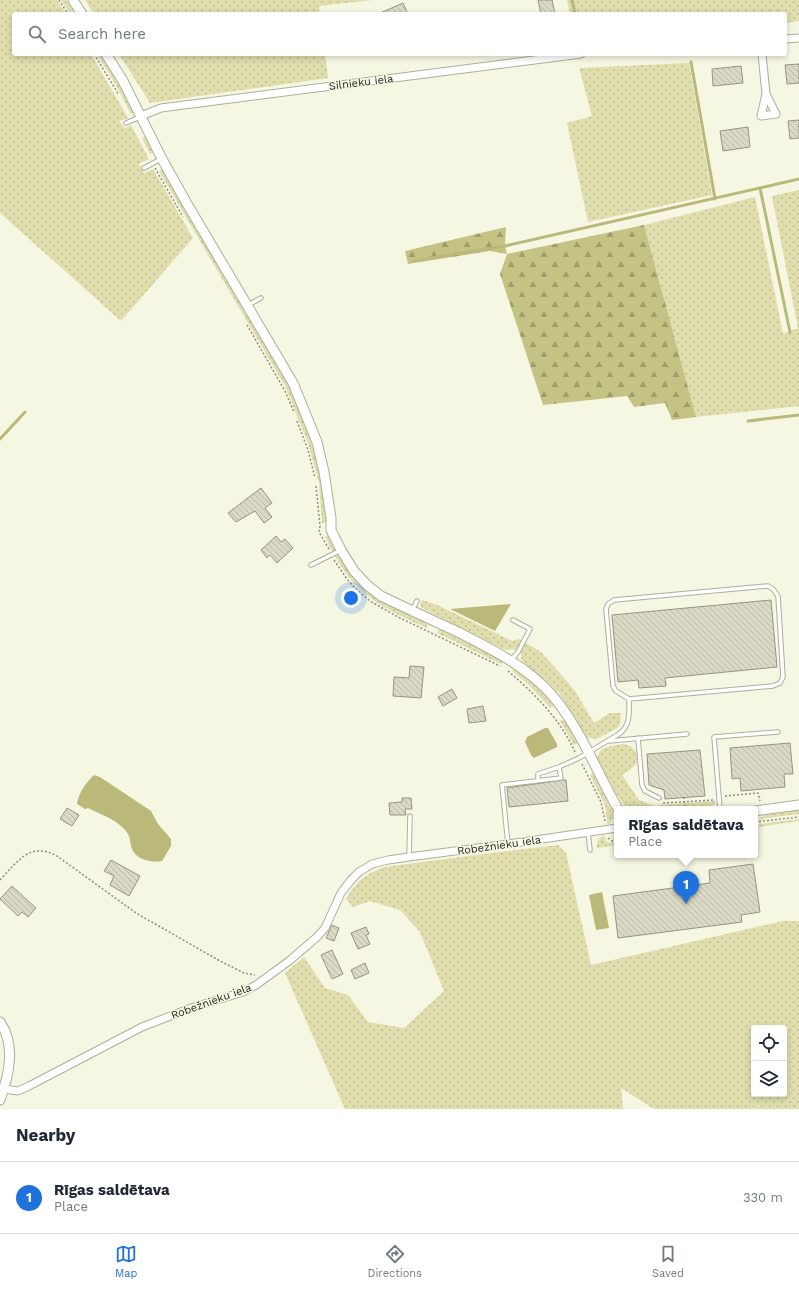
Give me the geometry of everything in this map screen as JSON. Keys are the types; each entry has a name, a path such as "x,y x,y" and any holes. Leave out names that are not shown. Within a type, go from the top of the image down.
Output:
{"street":[{"path":"73,0 81,12"},
{"path":"787,39 799,38"},
{"path":"107,56 123,81 162,159 186,202 294,383 311,427 324,472 331,518 331,530 354,571 366,585 381,596 489,648 510,660 532,676 564,711 588,752 616,806"},
{"name":"Silnieku iela","path":"141,116 161,108 565,56"},
{"path":"762,56 766,94"},
{"path":"758,811 799,805"},
{"name":"Robežnieku iela","path":"4,1089 18,1091 142,1027 191,1008 243,992 268,977 317,937 325,928 341,894 359,872 372,864 409,856 508,844 614,828"},
{"path":"0,1022 5,1029 7,1036 10,1058 4,1089 0,1100"}],"lane":[{"path":"126,123 141,116"},
{"path":"144,168 162,159"},
{"path":"248,305 261,298"},
{"path":"311,565 341,550"},
{"path":"768,586 773,589 778,596 783,677 780,683 773,686 629,699 616,691 613,686 606,609 608,604 614,600 629,598 768,586"},
{"path":"412,610 417,602"},
{"path":"510,660 518,652 530,629 513,620"},
{"path":"538,780 538,774 579,758 625,730 628,723 629,699"},
{"path":"720,806 714,737 778,732"},
{"path":"608,741 687,734"},
{"path":"638,738 642,785 645,791 659,798"},
{"path":"508,844 502,785 561,778 559,767"},
{"path":"409,856 410,816"},
{"path":"588,832 590,850"}],"path":[{"path":"59,0 67,12"},
{"path":"95,56 122,100"},
{"path":"153,164 186,221"},
{"path":"245,321 285,391 295,415"},
{"path":"298,421 308,450 315,480 320,526 319,532 347,579 370,601 398,617 505,669 532,691 564,730 601,802 605,821"},
{"path":"684,798 685,806"},
{"path":"758,822 799,816"},
{"path":"607,836 609,840 614,841"},
{"path":"0,880 25,856 37,850 50,852 64,860 136,913 195,947 244,972 268,977"}],"green space":[{"path":"0,0 57,0 65,12 12,12 12,56 92,56 128,118 119,121 125,128 131,125 149,159 139,164 144,173 153,169 193,238 121,321 0,213"},
{"path":"61,0 66,0 74,12 69,12"},
{"path":"85,0 373,0 319,6 320,12 93,12"},
{"path":"567,0 799,0 799,21 787,23 787,12 570,12"},
{"path":"98,56 103,56 134,112 131,114"},
{"path":"120,56 325,56 328,78 150,103"},
{"path":"689,63 712,195 588,222 567,123 592,116 579,68"},
{"path":"146,136 154,152 150,154 142,138"},
{"path":"163,169 290,387 315,453 327,522 322,523 319,483 308,443 285,386 159,171"},
{"path":"799,190 799,406 696,417 644,225 755,197 783,334 798,328 772,196"},
{"path":"644,225 696,417 672,420 665,403 634,407 627,396 543,405 500,274 507,254"},
{"path":"506,227 505,246 507,254 490,251 408,264 405,251"},
{"path":"329,535 336,550 332,551 325,536"},
{"path":"338,555 356,580 366,589 389,605 428,624 426,628 385,608 363,592 344,570 335,556"},
{"path":"422,600 437,605 512,641 519,639 541,652 575,691 594,723 610,713 621,713 620,724 617,728 597,739 588,738 585,736 578,722 559,693 522,661 521,653 513,649 503,649 422,608 420,605"},
{"path":"439,629 503,661 501,664 437,633"},
{"path":"514,669 536,687 554,706 550,708 529,685 512,671"},
{"path":"564,720 578,743 574,745 560,721"},
{"path":"626,744 635,750 637,754 637,761 635,765 622,775 639,800 654,806 625,806 597,761 602,749 609,746"},
{"path":"593,773 613,813 614,818 609,824 607,824 605,805 590,775"},
{"path":"715,801 715,805 708,806 658,806"},
{"path":"799,810 799,814 759,819 767,814"},
{"path":"799,819 799,821 759,827 759,824"},
{"path":"604,835 606,841 609,843 614,842 614,845 597,848 598,840"},
{"path":"558,845 566,853 591,965 783,921 799,921 799,1109 654,1109 621,1088 623,1109 345,1109 285,973 304,957 325,988 348,995 368,1022 404,1028 444,991 420,932 400,910 370,901 353,907 346,899 362,879 384,867"}],"shaded area":[{"path":"511,604 495,631 450,609"},
{"path":"548,728 557,744 557,747 534,758 525,742 527,737"},
{"path":"94,775 100,777 151,811 158,824 171,839 171,846 162,861 154,862 137,856 132,849 127,832 120,825 107,817 88,808 85,809 77,804 83,788"},
{"path":"602,892 609,928 596,930 589,895"}],"building":[{"path":"538,0 552,0 555,12 541,12"},
{"path":"403,3 407,12 383,12"},
{"path":"799,64 799,83 787,84 785,65"},
{"path":"741,66 743,83 713,86 712,69"},
{"path":"799,120 799,138 790,139 788,121"},
{"path":"748,127 750,147 723,151 720,131"},
{"path":"261,488 272,503 265,508 272,517 264,523 255,511 236,522 228,513"},
{"path":"276,536 281,542 285,539 293,548 277,563 270,555 267,558 261,550"},
{"path":"771,600 777,667 665,678 666,686 639,688 638,680 618,682 612,615"},
{"path":"410,666 424,667 421,698 393,696 394,677 409,678"},
{"path":"452,689 457,698 443,706 438,697"},
{"path":"483,706 486,721 469,723 467,709"},
{"path":"790,743 793,774 784,774 785,787 741,791 740,778 732,779 730,748"},
{"path":"700,750 705,796 665,799 664,790 649,785 647,754"},
{"path":"566,780 568,801 509,807 507,788"},
{"path":"402,798 411,798 412,809 405,809 406,815 390,815 389,803 402,802"},
{"path":"67,808 79,815 72,826 60,819"},
{"path":"111,860 140,876 129,896 110,885 114,876 104,871"},
{"path":"753,864 760,912 741,915 742,922 618,938 613,896 710,883 709,870"},
{"path":"12,886 36,908 28,917 22,912 18,916 0,899"},
{"path":"332,925 339,928 334,941 326,938"},
{"path":"366,927 369,934 366,935 370,944 358,949 351,933"},
{"path":"332,950 343,974 332,979 321,955"},
{"path":"365,963 369,973 355,979 351,970"}],"waterway":[{"path":"572,0 575,12"},
{"path":"691,62 715,199"},
{"path":"413,261 505,246 799,179"},
{"path":"760,188 790,332"},
{"path":"0,439 25,412"},
{"path":"748,421 799,415"}],"place":[{"name":"Rīgas saldētava","path":"686,904"}]}
